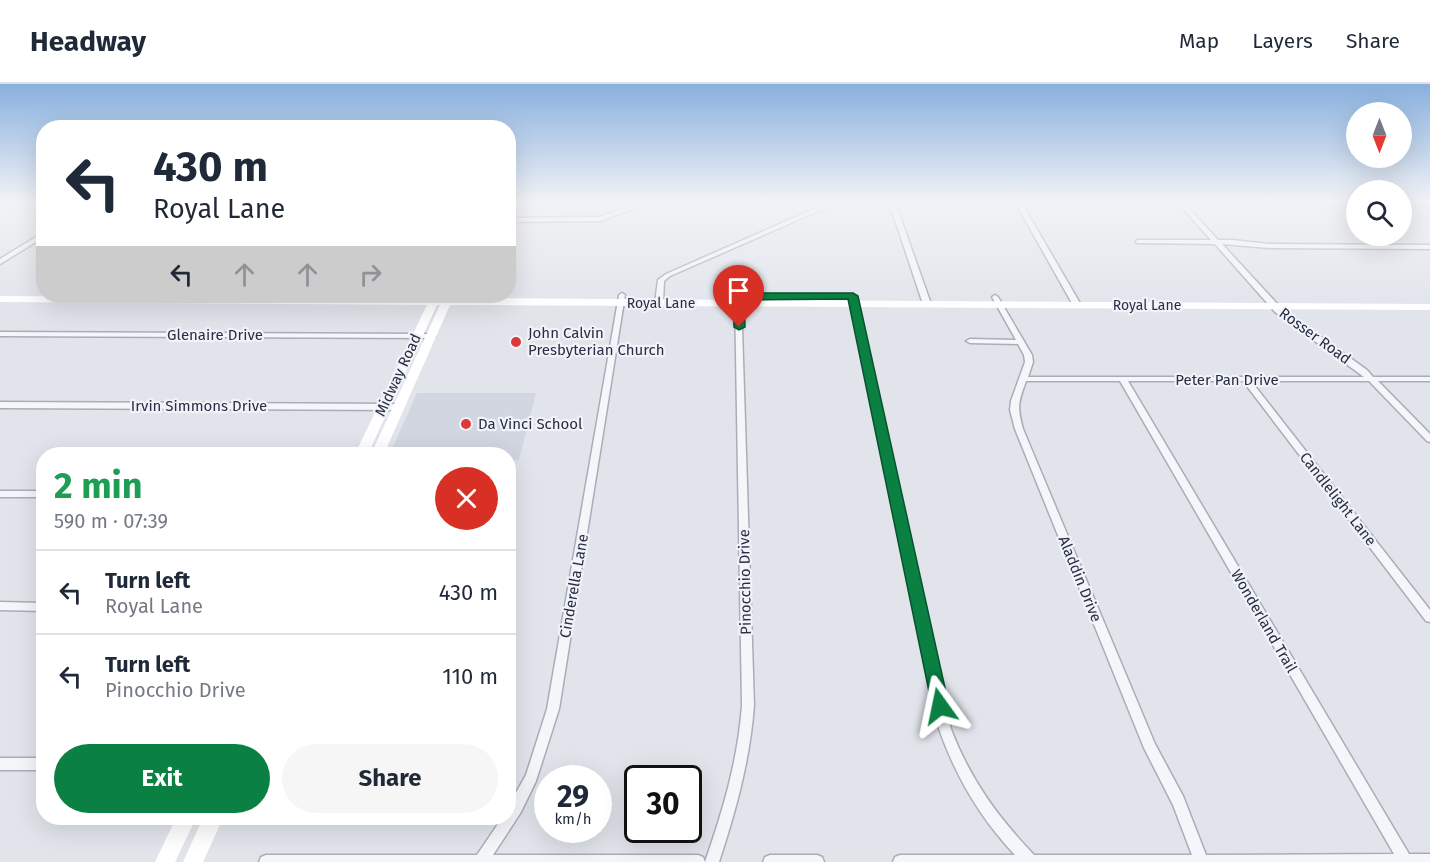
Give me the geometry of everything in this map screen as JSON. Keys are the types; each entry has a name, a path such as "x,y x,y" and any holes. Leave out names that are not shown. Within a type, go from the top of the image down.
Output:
{"main road":[{"path":"0,292 36,292"},
{"name":"Royal Lane","path":"516,296 548,299"},
{"name":"Royal Lane","path":"0,299 36,298"},
{"name":"Royal Lane","path":"516,299 1270,302 1430,299"},
{"name":"Royal Lane","path":"1270,302 1430,307"},
{"name":"Midway Road","path":"364,447 416,336 438,303"},
{"name":"Midway Road","path":"380,447 431,336 440,303"},
{"path":"165,862 183,825"},
{"path":"193,862 210,825"}],"street":[{"path":"659,299 661,280 668,275 752,238"},
{"path":"904,238 925,301"},
{"path":"1039,238 1075,301"},
{"name":"Rosser Road","path":"1212,238 1270,302 1373,380 1430,440"},
{"path":"0,262 36,239"},
{"path":"1138,242 1430,247"},
{"name":"Cinderella Lane","path":"516,807 532,777 553,709 622,299"},
{"name":"Pinocchio Drive","path":"712,862 740,778 747,715 738,300"},
{"path":"853,300 945,729 955,759 972,792 996,824 1030,861"},
{"name":"Aladdin Drive","path":"997,301 1028,355 1029,362 1014,410 1018,429 1150,748 1178,801 1201,860"},
{"name":"Glenaire Drive","path":"0,334 431,336"},
{"path":"970,341 1021,342"},
{"name":"Peter Pan Drive","path":"1023,379 1430,379"},
{"name":"Wonderland Trail","path":"1123,380 1406,862"},
{"name":"Candlelight Lane","path":"1246,380 1430,618"},
{"name":"Irvin Simmons Drive","path":"0,405 398,407"},
{"path":"0,494 36,494"},
{"path":"0,606 36,607"},
{"path":"0,764 36,764"},
{"name":"Cinderella Lane","path":"481,861 504,825"},
{"path":"900,862 1430,861"},
{"path":"266,862 698,862"},
{"path":"770,862 817,862"}],"shaded area":[{"name":"Da Vinci School","path":"417,393 536,393 519,460 516,460 516,447 393,447"}],"place":[{"name":"John Calvin Presbyterian Church","path":"516,342"},
{"name":"Da Vinci School","path":"466,424"}],"route":[{"path":"739,327 738,297 853,296 940,706"}]}
